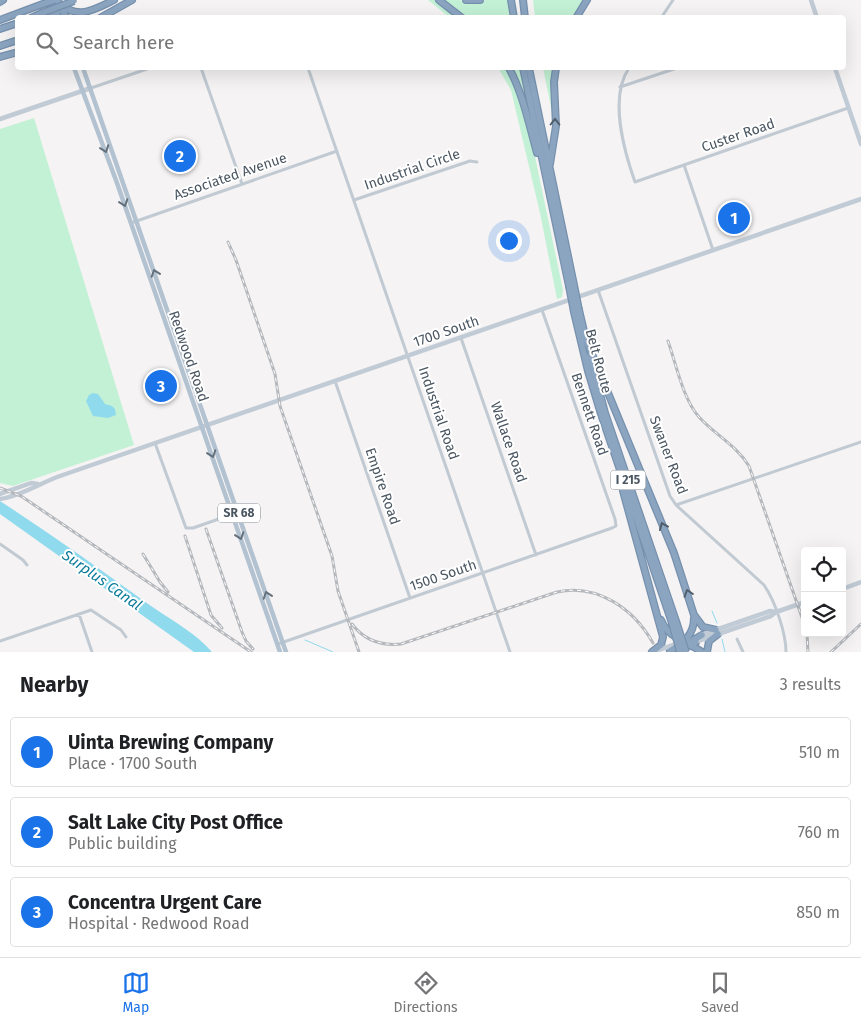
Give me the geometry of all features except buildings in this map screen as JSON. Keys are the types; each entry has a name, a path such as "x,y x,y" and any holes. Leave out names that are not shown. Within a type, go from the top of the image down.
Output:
{"highway":[{"path":"87,15 114,0"},
{"path":"106,15 132,0"},
{"path":"439,0 458,15"},
{"path":"466,0 480,0"},
{"path":"511,0 514,15"},
{"path":"523,0 524,15"},
{"path":"578,15 587,0"},
{"path":"38,15 76,1"},
{"path":"0,20 56,2 73,12 81,13 100,7"},
{"path":"51,15 56,2"},
{"path":"56,2 57,15"},
{"path":"56,2 65,15"},
{"path":"0,29 15,24"},
{"path":"0,46 15,41"},
{"path":"0,57 15,53"},
{"path":"510,70 524,103 550,196"},
{"name":"Belt Route","path":"523,70 550,196 572,286"},
{"name":"Belt Route","path":"529,70 592,384 616,461 674,622 686,644"},
{"path":"550,171 556,126 554,82 556,70"},
{"name":"Belt Route","path":"577,311 605,413 674,622 680,652"},
{"path":"585,337 674,553 694,615 702,627 717,632 707,643 706,652"},
{"path":"616,461 663,640 661,645 652,652"},
{"path":"655,604 666,630 686,644 702,652"},
{"path":"680,652 692,632 694,615"},
{"path":"669,652 702,635"}],"main road":[{"name":"Redwood Road","path":"75,70 131,223 280,652"},
{"name":"Redwood Road","path":"84,70 286,652"}],"street":[{"path":"663,15 673,0"},
{"path":"811,0 816,15"},
{"path":"0,119 144,70"},
{"path":"202,70 242,184"},
{"name":"Industrial Road","path":"309,70 510,652"},
{"path":"620,87 628,70"},
{"path":"620,87 671,70"},
{"path":"835,70 861,144"},
{"name":"Custer Road","path":"620,87 619,107 623,136 634,182 848,108"},
{"name":"Associated Avenue","path":"131,223 337,151"},
{"name":"Industrial Circle","path":"354,200 470,161 477,162"},
{"path":"684,165 713,250"},
{"name":"1700 South","path":"1,497 32,488 38,484 861,199"},
{"name":"Swaner Road","path":"598,290 668,492 676,505 761,582 770,594 785,638 786,652"},
{"name":"Bennett Road","path":"542,310 616,526"},
{"name":"Wallace Road","path":"461,338 536,554"},
{"name":"Empire Road","path":"334,381 410,598"},
{"path":"676,505 861,442"},
{"path":"156,443 187,528 193,528 233,514"},
{"name":"1500 South","path":"278,644 616,526"},
{"path":"0,544 27,565"},
{"path":"846,588 861,582"},
{"path":"652,652 686,644 717,632 771,616 776,612 801,603"},
{"path":"0,641 88,610 94,611 121,630 126,637"},
{"path":"79,614 92,652"},
{"path":"702,635 717,632"},
{"path":"737,639 743,652"}],"green space":[{"path":"428,0 438,0 457,15 447,15"},
{"path":"444,0 474,3 486,0 508,0 511,15 464,15"},
{"path":"533,0 586,0 577,15 535,15"},
{"path":"499,70 509,70 514,78 533,147 563,290 562,297 557,299 540,213 511,90"},
{"path":"513,70 520,70 530,114"},
{"path":"543,70 556,70 552,112"},
{"path":"34,118 134,445 13,486 0,483 0,129"}],"water":[{"path":"93,393 98,394 105,404 112,406 115,409 116,415 108,418 93,416 86,401 89,395"},
{"name":"Surplus Canal","path":"0,501 183,627 212,652 194,652 0,514"}],"waterway":[{"path":"712,611 717,623"},
{"path":"722,639 725,652"},
{"path":"305,640 333,652"}],"railway":[{"path":"228,242 275,374 280,406 332,556 338,591 359,652"},
{"path":"668,341 680,381 693,410 738,452 749,466 801,615"},
{"path":"0,488 21,496 251,652"},
{"path":"206,529 242,632 246,641 253,649"},
{"path":"185,536 211,615 222,628"},
{"path":"143,554 168,592"},
{"path":"352,624 362,634 374,641 387,644 401,644 557,592 572,590 586,591 613,601 636,619 653,643"},
{"path":"831,652 861,624"},
{"path":"807,637 808,652"}],"place":[{"name":"Salt Lake City Post Office","path":"180,156"},
{"name":"Uinta Brewing Company","path":"734,218"},
{"name":"Concentra Urgent Care","path":"161,386"}]}
